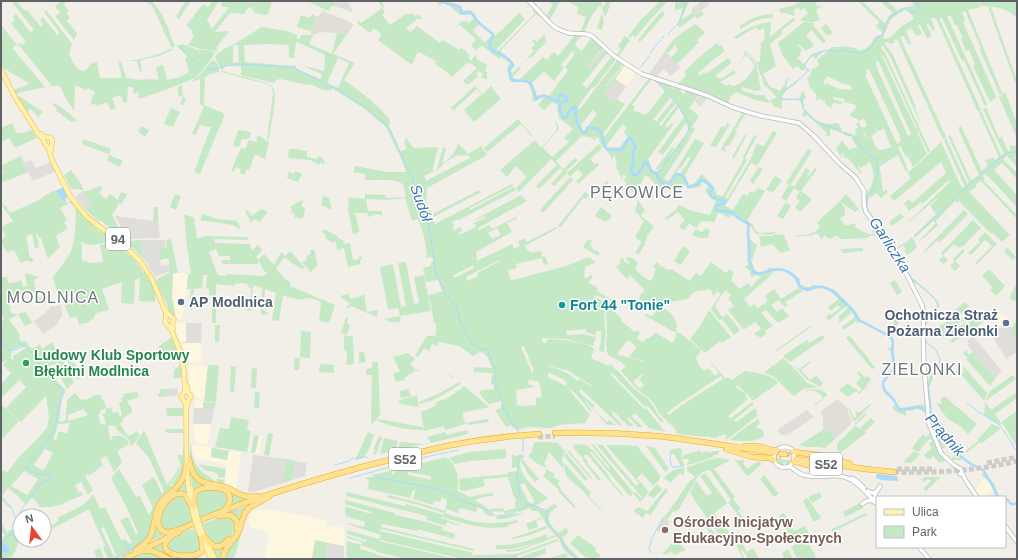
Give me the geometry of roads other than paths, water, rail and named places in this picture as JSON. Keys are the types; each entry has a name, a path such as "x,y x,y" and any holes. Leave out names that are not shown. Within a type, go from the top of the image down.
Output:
{"highway":[{"path":"667,439 555,435 591,433 628,434 667,439 724,447 755,446 773,450 779,455"},
{"name":"S52","path":"217,515 317,479 436,448 475,441 535,436"},
{"path":"724,447 755,457 770,458 779,455"},
{"name":"S52","path":"818,454 850,464 894,470 816,467 797,462 794,459 818,454"},
{"path":"189,459 194,474 204,482 224,486 247,497 273,494"},
{"name":"94","path":"124,559 136,551 150,537 155,514 159,506 166,496 181,482 186,465"},
{"path":"200,488 223,490 229,495 229,503 225,509 217,515 181,530 166,532 162,530 158,524 159,514 163,506 172,496 181,494 185,496 192,506 194,495 200,488"},
{"path":"222,559 225,550 238,533 248,509 273,494"},
{"path":"203,537 211,545 220,546 236,532 238,523 234,517 227,514 217,515"},
{"path":"181,530 169,539 166,545 167,552 175,557 187,558 198,555 202,552 203,537"},
{"name":"94","path":"119,559 181,530"},
{"path":"136,551 152,550 169,559"}],"main road":[{"path":"529,1 552,25 558,29 568,33 586,34 592,36 614,56 643,74 706,95 751,114 798,122 813,134 839,163 855,177 862,185 864,191 864,206 866,212 878,228 908,277 923,309 923,345 927,409 930,426 939,450 958,469 957,473 961,473 975,496"},
{"name":"94","path":"1,70 15,97 38,134 50,148 53,158 75,200 90,217 141,259 152,275 168,316 174,319 170,324"},
{"path":"37,132 47,137 45,139 47,144"},
{"name":"94","path":"47,137 52,139 52,142 47,144"},
{"name":"94","path":"168,316 164,322 170,324 173,329 184,360 187,390 191,396 187,405 192,506"},
{"name":"94","path":"170,324 183,362 185,375 185,391 182,397 186,406 186,465"},
{"path":"184,393 189,392"},
{"path":"184,401 189,400"},
{"path":"854,481 840,476 807,476 790,467 780,467 776,465 781,448 789,448 794,459 792,466 795,468 808,474 840,474 854,481 876,502"},
{"path":"788,467 794,459"},
{"path":"186,465 187,482 192,506 211,559"},
{"path":"876,502 874,496 880,486"},
{"path":"866,491 872,493 876,492"},
{"path":"866,491 868,498 864,503 870,500 876,502"},
{"path":"1006,527 1017,542"},
{"path":"203,537 215,559"},
{"path":"919,548 928,559"}],"water":[{"path":"63,188 67,195 65,199 62,200 56,191"},
{"path":"877,474 897,476 898,481 876,478"},
{"path":"3,543 9,548 9,553 1,552"}],"waterway":[{"name":"Prądnik","path":"441,1 460,7 462,13 472,13 478,22 493,34 490,42 491,49 506,57 511,62 513,65 509,69 512,80 530,83 536,99 545,96 558,101 560,95 562,94 568,99 560,105 560,110 564,118 566,118 571,109 576,107 577,122 582,131 584,133 586,132 587,128 590,127 598,129 602,134 604,145 608,150 622,149 630,138 634,143 635,148 633,152 633,164 630,170 634,175 637,175 645,162 647,162 651,171 657,174 659,180 666,185 677,174 679,174 683,177 688,187 699,184 700,180 703,180 712,187 713,189 710,192 711,197 725,201 715,208 717,210 735,214 738,218 749,224 749,260 754,272 759,274 772,270 785,270 797,279 799,286 802,288 807,290 823,287 831,290 853,310 859,320 889,336 893,343 892,351 894,366 893,370 883,382 885,390 900,410 918,407 922,408 932,416 947,436 957,454 983,470 998,496"},
{"path":"677,25 687,1"},
{"name":"Garliczka","path":"870,215 867,200 877,178 876,159 870,157 862,147 859,146 858,142 853,136 816,121 804,110 801,99 781,98 786,90 808,70 805,67 805,64 812,55 829,50 834,52 843,50 858,53 864,52 871,48 877,36 882,36 885,25 890,16 905,9 912,12 917,12 919,3 917,1"},
{"path":"673,29 676,26"},
{"path":"668,34 672,30"},
{"path":"656,45 661,40"},
{"name":"Sudół","path":"178,46 199,65"},
{"path":"650,54 655,46"},
{"path":"641,67 649,56"},
{"name":"Sudół","path":"208,69 215,69 227,65 234,66 237,64 292,67 340,91 369,110 390,129 412,177 424,215 429,225 436,273 443,290 457,308 460,322 472,345 481,349 484,348 488,351 491,362 496,370 494,385 501,396 503,409 506,410 513,426 516,426 519,433"},
{"path":"655,80 675,102 684,115 689,127 687,133"},
{"path":"657,174 687,134"},
{"path":"914,236 1000,158 1008,153 1017,152"},
{"name":"Garliczka","path":"877,223 888,241"},
{"path":"895,250 912,238"},
{"name":"Garliczka","path":"896,254 912,279 931,295 938,304 938,307 927,319 925,324"},
{"name":"Garliczka","path":"925,335 926,342 936,350 940,360 928,387 932,416"},
{"path":"1,341 3,345 12,351 24,346 26,347"},
{"path":"18,343 24,346"},
{"path":"23,508 41,484 50,479 50,475 46,473 41,475 26,468 52,434 63,391 27,348"},
{"path":"967,403 983,414"},
{"path":"984,415 1000,425"},
{"path":"1001,427 1008,437"},
{"name":"Sudół","path":"523,438 523,452"},
{"path":"1009,438 1015,449"},
{"path":"350,478 430,456 458,450"},
{"path":"671,451 670,458 672,467 684,466"},
{"name":"Sudół","path":"522,455 518,462 517,476 520,496 529,505 533,505 547,511 548,523 557,535"},
{"path":"335,465 354,458"},
{"path":"356,458 368,458"},
{"path":"373,475 376,477 442,490 465,502 490,511 495,516"},
{"path":"1,498 6,505 12,508"},
{"name":"Prądnik","path":"1006,499 1011,504 1017,503"},
{"path":"518,511 529,505"},
{"path":"230,513 238,510"},
{"path":"497,516 508,515 517,511"},
{"path":"651,553 649,547 651,540 663,518"},
{"path":"130,551 129,550 145,538 150,527"},
{"path":"9,535 10,531 12,530"},
{"path":"1,545 5,538 12,534"},
{"name":"Sudół","path":"558,536 566,548 577,559"},
{"path":"123,542 129,550"},
{"path":"115,559 134,549"}],"tunnel":[{"path":"538,437 555,436"},
{"path":"785,454 796,456"},
{"path":"772,456 781,457"},
{"path":"987,463 1017,457"},
{"path":"894,472 956,471 1017,461"},
{"path":"897,469 935,469"}],"place":[{"name":"AP Modlnica","path":"181,302"},
{"name":"Fort 44 \"Tonie\"","path":"562,305"},
{"name":"Ochotnicza Straż Pożarna Zielonki","path":"1006,323"},
{"name":"Ludowy Klub Sportowy Błękitni Modlnica","path":"26,363"},
{"name":"Ośrodek Inicjatyw Edukacyjno-Społecznych","path":"665,530"}],"district":[{"name":"PĘKOWICE","path":"637,192"},
{"name":"MODLNICA","path":"53,297"},
{"name":"ZIELONKI","path":"922,369"}]}
